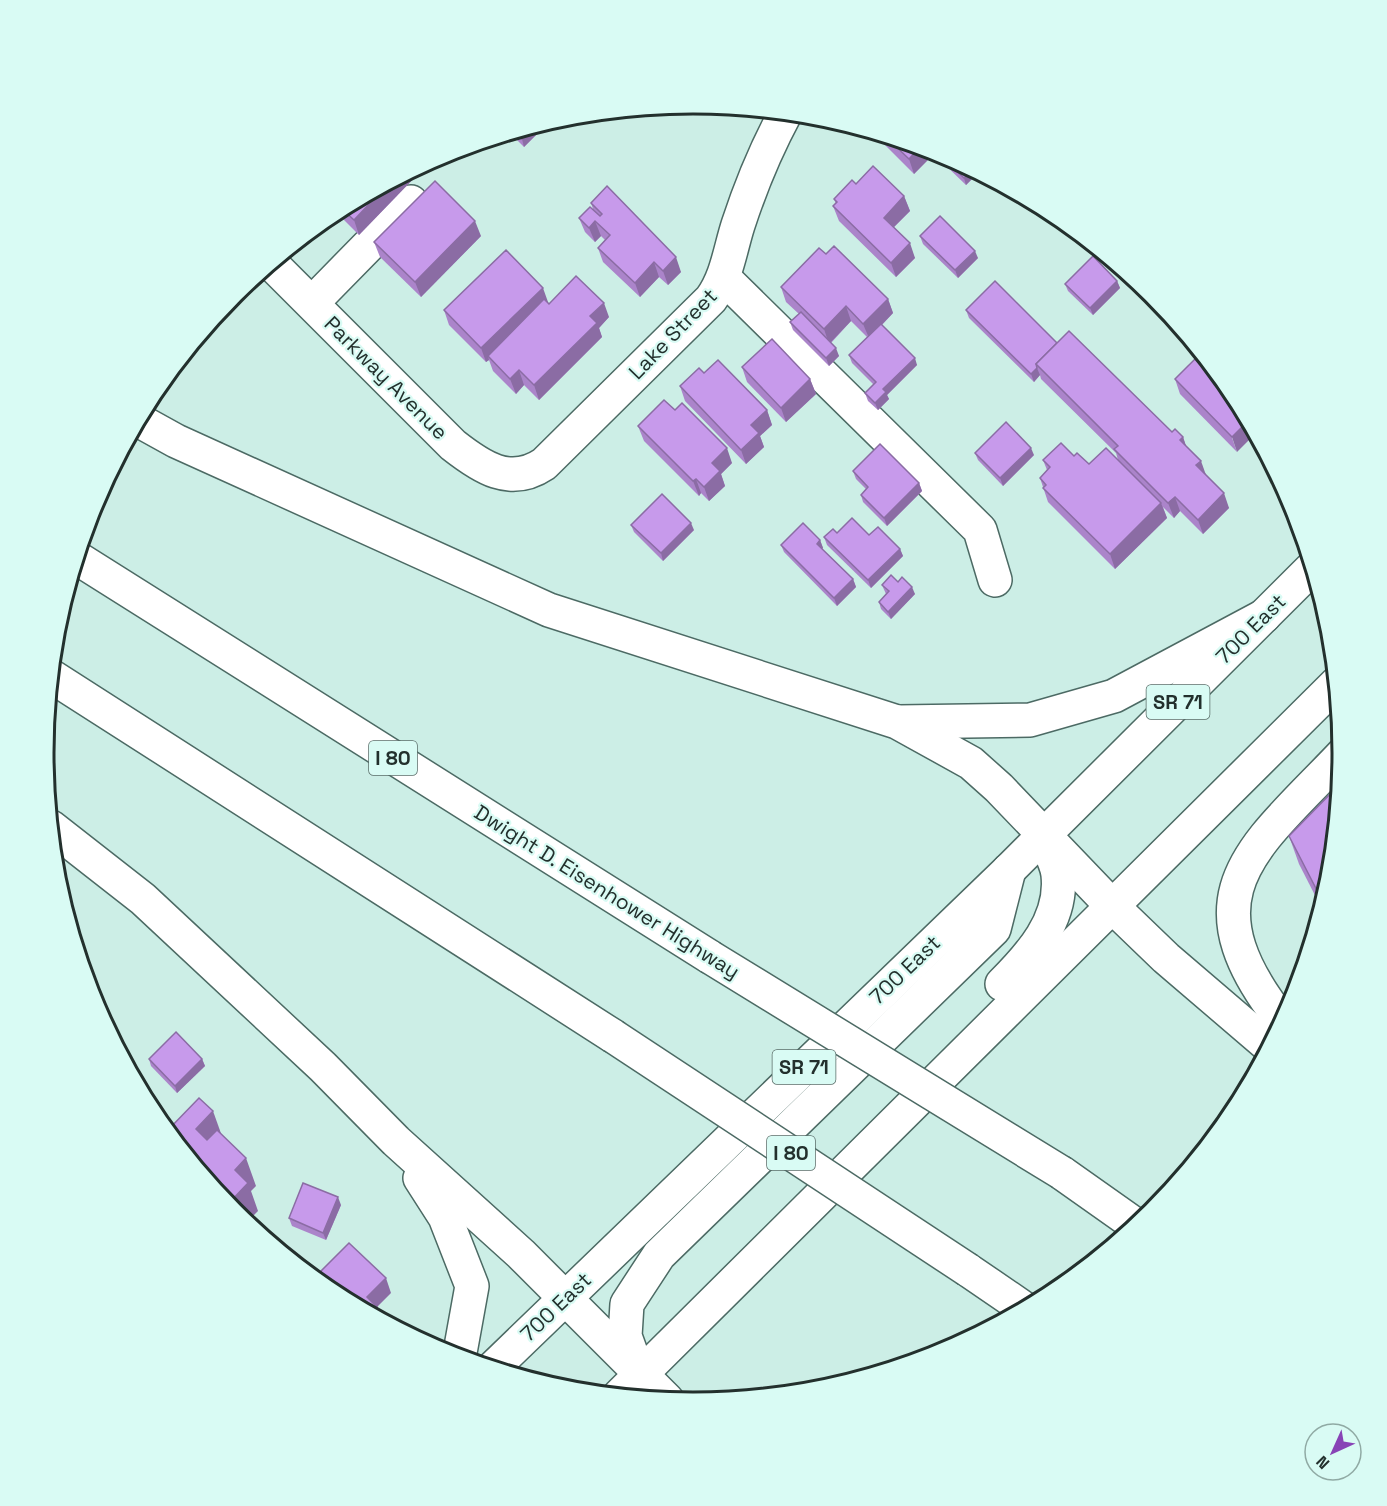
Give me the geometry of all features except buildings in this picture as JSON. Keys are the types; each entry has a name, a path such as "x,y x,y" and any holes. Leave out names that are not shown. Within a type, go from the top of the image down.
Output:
{"main road":[{"name":"Lake Street","path":"512,476 534,471 544,464 711,299 724,278 749,192 766,150 782,120"},
{"path":"312,303 411,202"},
{"name":"Parkway Avenue","path":"277,268 453,445 486,468 512,476"},
{"path":"724,278 980,530 995,580"},
{"path":"146,424 176,441 549,610 897,722 971,764 999,788 1043,836 1166,958 1264,1042"},
{"name":"Dwight D. Eisenhower Highway","path":"83,562 710,957 1062,1173 1129,1221"},
{"name":"700 East","path":"499,1362 1009,870 1307,573"},
{"path":"897,722 1030,720 1114,696 1264,616"},
{"name":"I 80","path":"58,680 614,1036 1018,1304"},
{"path":"629,1385 1330,690"},
{"path":"1277,1014 1269,1004 1242,952 1235,929 1233,897 1243,866 1270,828 1333,764"},
{"path":"59,833 143,899 323,1067 396,1141 521,1254 565,1299 629,1385"},
{"path":"700,1315 718,1265 1029,957 1044,935 1057,900 1059,874 1043,836"},
{"path":"629,1385 625,1336 627,1304 659,1256 994,929 1009,870"},
{"path":"396,1141 445,1217 472,1286 461,1349"}]}
